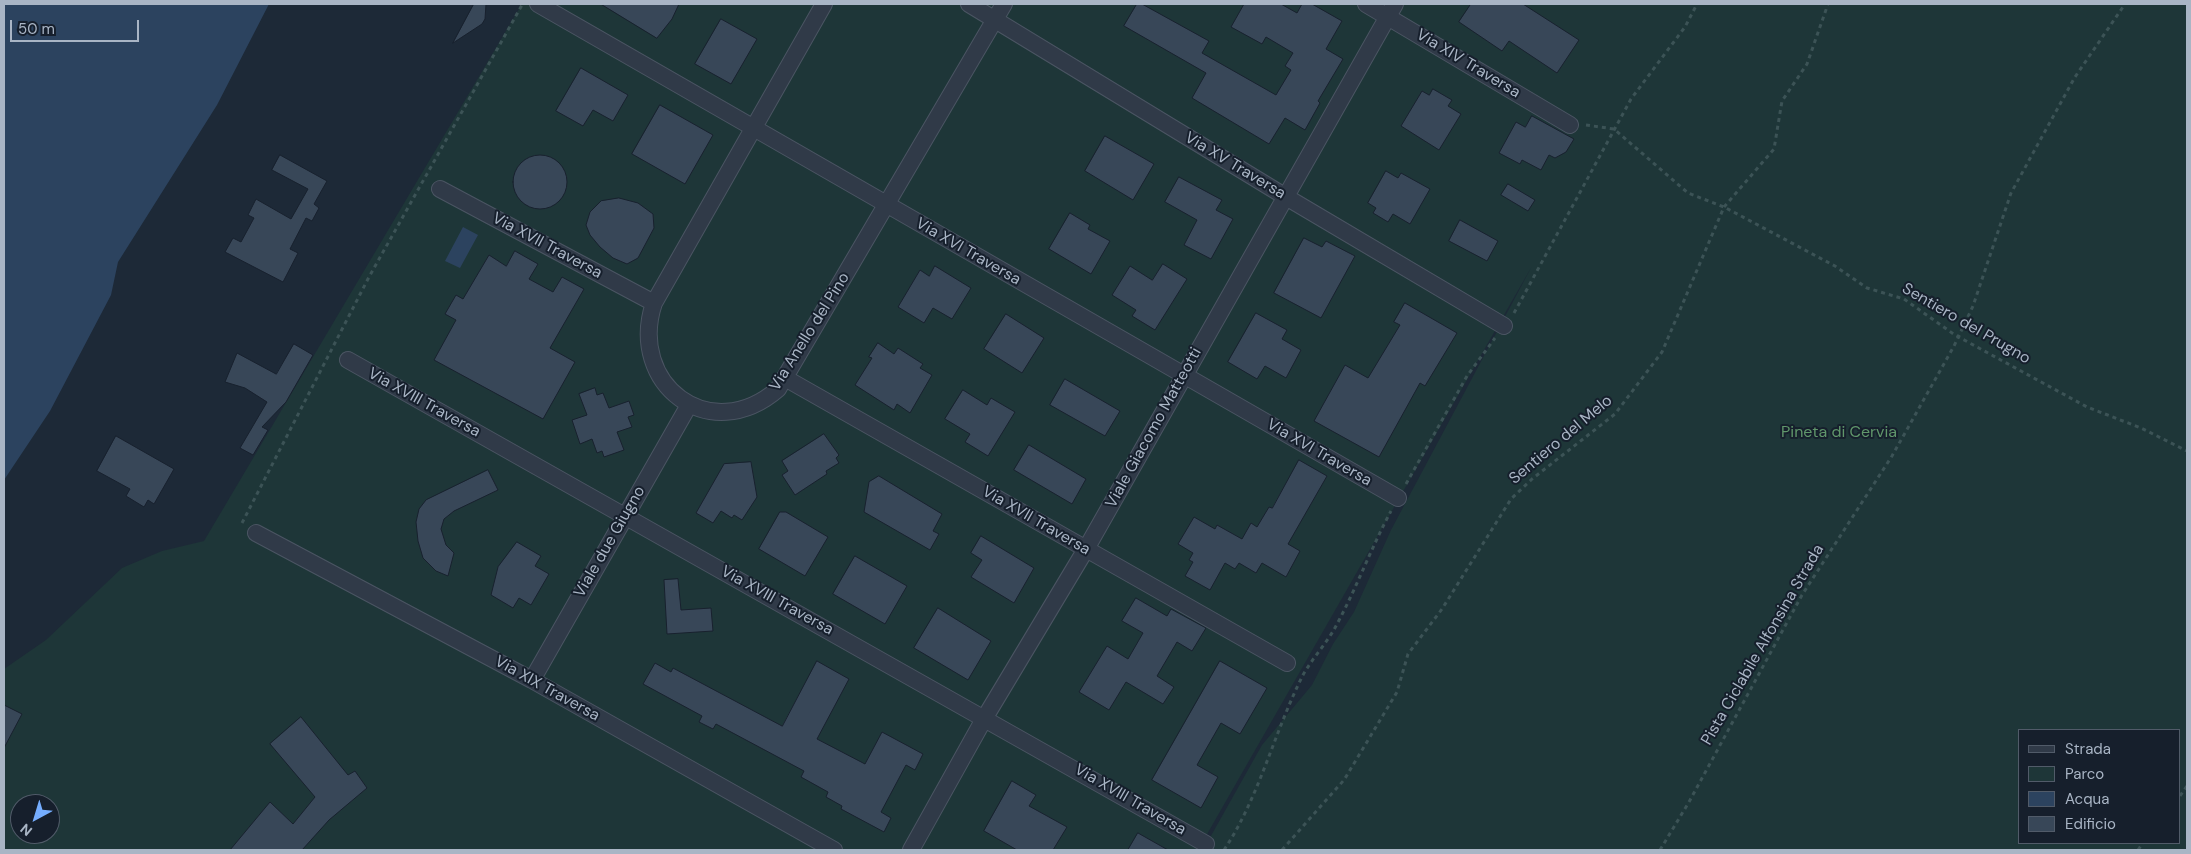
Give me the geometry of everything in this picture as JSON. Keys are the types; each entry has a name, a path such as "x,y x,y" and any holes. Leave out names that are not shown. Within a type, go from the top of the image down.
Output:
{"street":[{"name":"Via XVI Traversa","path":"538,4 1398,498"},
{"name":"Via Anello del Pino","path":"824,4 654,303 649,328 649,344 653,362 668,387 688,405 710,412 739,410 753,406 778,389 1004,4"},
{"name":"Via XV Traversa","path":"969,4 1286,197 1504,326"},
{"name":"Via XIV Traversa","path":"1366,4 1391,10 1570,124"},
{"name":"Viale Giacomo Matteotti","path":"911,850 984,719 1086,549 1391,10"},
{"name":"Via XVII Traversa","path":"440,190 654,303"},
{"name":"Via XVIII Traversa","path":"348,360 1206,844"},
{"name":"Via XVII Traversa","path":"785,378 1287,663"},
{"name":"Viale due Giugno","path":"532,680 688,405"},
{"name":"Via XIX Traversa","path":"256,533 532,680 834,850"}],"path":[{"path":"256,533 240,526 369,277 523,4"},
{"path":"1224,850 1242,823 1304,674 1336,627 1359,584 1376,539 1398,498 1468,376 1518,308 1631,99 1686,27 1697,4"},
{"name":"Sentiero del Melo","path":"1282,850 1344,780 1397,692 1408,654 1442,610 1511,499 1532,479 1615,414 1662,352 1724,207 1774,149 1782,101 1807,64 1828,4"},
{"name":"Pista Ciclabile Alfonsina Strada","path":"1660,850 1689,802 1802,595 1892,456 1958,337 1973,306 2011,193 2075,77 2125,4"},
{"path":"1570,124 1614,129"},
{"name":"Sentiero del Prugno","path":"1614,129 1676,185 1688,193 1724,207 1835,266 1867,288 1904,299 1958,337 2087,407 2141,428 2187,451"}],"green space":[{"name":"Pineta di Cervia","path":"522,4 2187,4 2187,850 1203,850 1262,745 1312,685 1333,644 1354,612 1391,530 1532,266 1198,850 4,850 4,669 46,640 122,568 162,551 204,541"}],"water":[{"path":"4,4 269,4 217,105 118,262 111,295 50,411 4,480"},
{"path":"463,227 478,235 460,268 445,261"}],"building":[{"path":"474,4 486,4 485,19 482,24 453,43"},
{"path":"601,4 679,4 672,19 657,38"},
{"path":"1137,4 1142,4 1209,41 1202,53 1276,95 1291,70 1285,66 1293,53 1266,37 1262,44 1231,27 1244,4 1281,4 1297,13 1302,4 1312,4 1342,21 1326,49 1343,59 1318,101 1320,103 1305,130 1285,118 1269,144 1192,98 1206,73 1124,26"},
{"path":"1471,4 1523,4 1579,40 1557,73 1509,41 1502,51 1459,22"},
{"path":"721,19 757,39 731,84 695,64"},
{"path":"581,68 628,95 613,121 593,110 583,126 556,111"},
{"path":"1433,89 1452,100 1448,106 1461,114 1439,150 1401,126 1422,91 1429,95"},
{"path":"660,105 713,135 685,184 632,154"},
{"path":"1532,116 1574,139 1566,152 1555,158 1549,155 1541,170 1522,160 1520,164 1499,153 1516,122 1525,127"},
{"path":"1105,136 1154,164 1133,200 1085,171"},
{"path":"280,155 327,181 314,204 319,208 312,221 306,218 290,249 298,253 283,282 225,252 233,238 241,242 254,218 248,215 256,199 291,219 308,189 272,170"},
{"path":"540,155 550,157 559,163 565,172 567,182 565,192 559,201 550,207 540,209 530,207 521,201 515,192 513,182 515,172 521,163 530,157"},
{"path":"1386,171 1398,178 1401,173 1430,189 1410,224 1393,214 1388,222 1373,213 1376,208 1368,203"},
{"path":"1179,177 1222,200 1216,210 1233,219 1211,259 1184,245 1197,220 1165,202"},
{"path":"1508,184 1535,200 1528,211 1501,195"},
{"path":"619,198 638,203 653,214 654,228 638,258 627,264 613,258 600,247 590,235 586,225 590,212 601,201"},
{"path":"1070,213 1090,225 1088,229 1110,241 1091,274 1049,249"},
{"path":"1460,220 1498,241 1487,261 1449,241"},
{"path":"1304,238 1322,247 1326,241 1355,256 1321,318 1274,293"},
{"path":"515,251 538,264 529,279 553,292 562,277 584,289 550,348 575,362 543,419 434,360 456,320 445,314 456,295 463,299 489,255 506,266"},
{"path":"1163,264 1187,279 1155,330 1132,316 1136,310 1112,295 1130,266 1152,280"},
{"path":"935,266 971,288 952,319 933,308 924,323 898,307 920,270 929,276"},
{"path":"1405,303 1457,333 1425,386 1420,383 1379,457 1314,421 1345,365 1368,378 1400,325 1394,322"},
{"path":"1256,313 1287,330 1282,339 1301,350 1286,378 1265,366 1257,379 1228,362"},
{"path":"1006,314 1044,338 1022,373 984,349"},
{"path":"878,343 894,354 898,348 923,364 920,368 932,375 910,413 897,404 894,410 855,385 872,358 869,357"},
{"path":"294,344 313,355 286,402 262,427 268,430 253,455 240,448 267,402 245,388 225,382 237,353 276,374"},
{"path":"1065,379 1120,411 1105,436 1050,405"},
{"path":"595,388 597,395 603,393 609,408 629,401 634,415 628,417 632,427 617,432 624,450 604,457 602,451 597,453 592,439 580,444 572,420 587,415 579,394"},
{"path":"963,390 987,405 991,398 1015,412 988,456 965,442 970,434 945,419"},
{"path":"824,434 839,455 836,458 839,463 826,471 827,474 795,495 782,475 788,471 782,461"},
{"path":"116,436 174,469 154,504 148,500 144,507 126,496 130,489 97,471"},
{"path":"1029,445 1086,479 1072,504 1014,470"},
{"path":"1299,460 1327,476 1288,544 1300,551 1286,577 1262,563 1256,573 1239,563 1235,569 1225,563 1210,590 1185,576 1193,562 1189,560 1193,553 1178,544 1194,517 1215,529 1217,525 1242,539 1251,523 1257,527 1269,507 1272,508"},
{"path":"751,462 757,497 742,520 734,515 732,518 721,511 713,523 696,513 724,464"},
{"path":"488,470 498,490 454,511 444,519 441,529 446,545 454,553 448,576 436,571 423,558 418,541 416,522 419,509 426,500"},
{"path":"879,476 942,514 933,531 939,534 930,550 864,512 869,482"},
{"path":"780,512 786,512 828,537 805,576 759,549"},
{"path":"981,536 1034,568 1014,603 971,577 982,560 971,553"},
{"path":"517,542 541,556 535,566 549,574 531,605 519,598 513,608 491,595 498,567"},
{"path":"855,556 907,586 885,624 833,594"},
{"path":"678,579 681,610 711,608 713,631 667,634 664,580"},
{"path":"1136,598 1167,616 1171,609 1206,628 1192,651 1177,642 1157,676 1174,687 1163,704 1126,682 1109,710 1079,692 1107,646 1128,659 1143,633 1122,621"},
{"path":"938,608 991,641 968,680 914,648"},
{"path":"817,661 849,679 817,739 865,764 882,732 923,754 915,770 906,765 881,812 891,818 884,832 841,809 842,806 826,797 828,792 801,777 804,771 716,724 713,729 699,722 702,716 643,684 655,663 671,672 673,668 782,726"},
{"path":"1220,661 1267,688 1240,734 1221,723 1197,765 1218,777 1201,808 1152,780"},
{"path":"4,705 22,714 4,748"},
{"path":"301,717 348,775 355,771 367,788 329,820 302,850 230,850 270,802 293,824 315,797 270,744"},
{"path":"1012,781 1036,795 1029,806 1067,827 1053,850 1017,850 984,831"},
{"path":"1138,833 1168,850 1128,850"}]}
